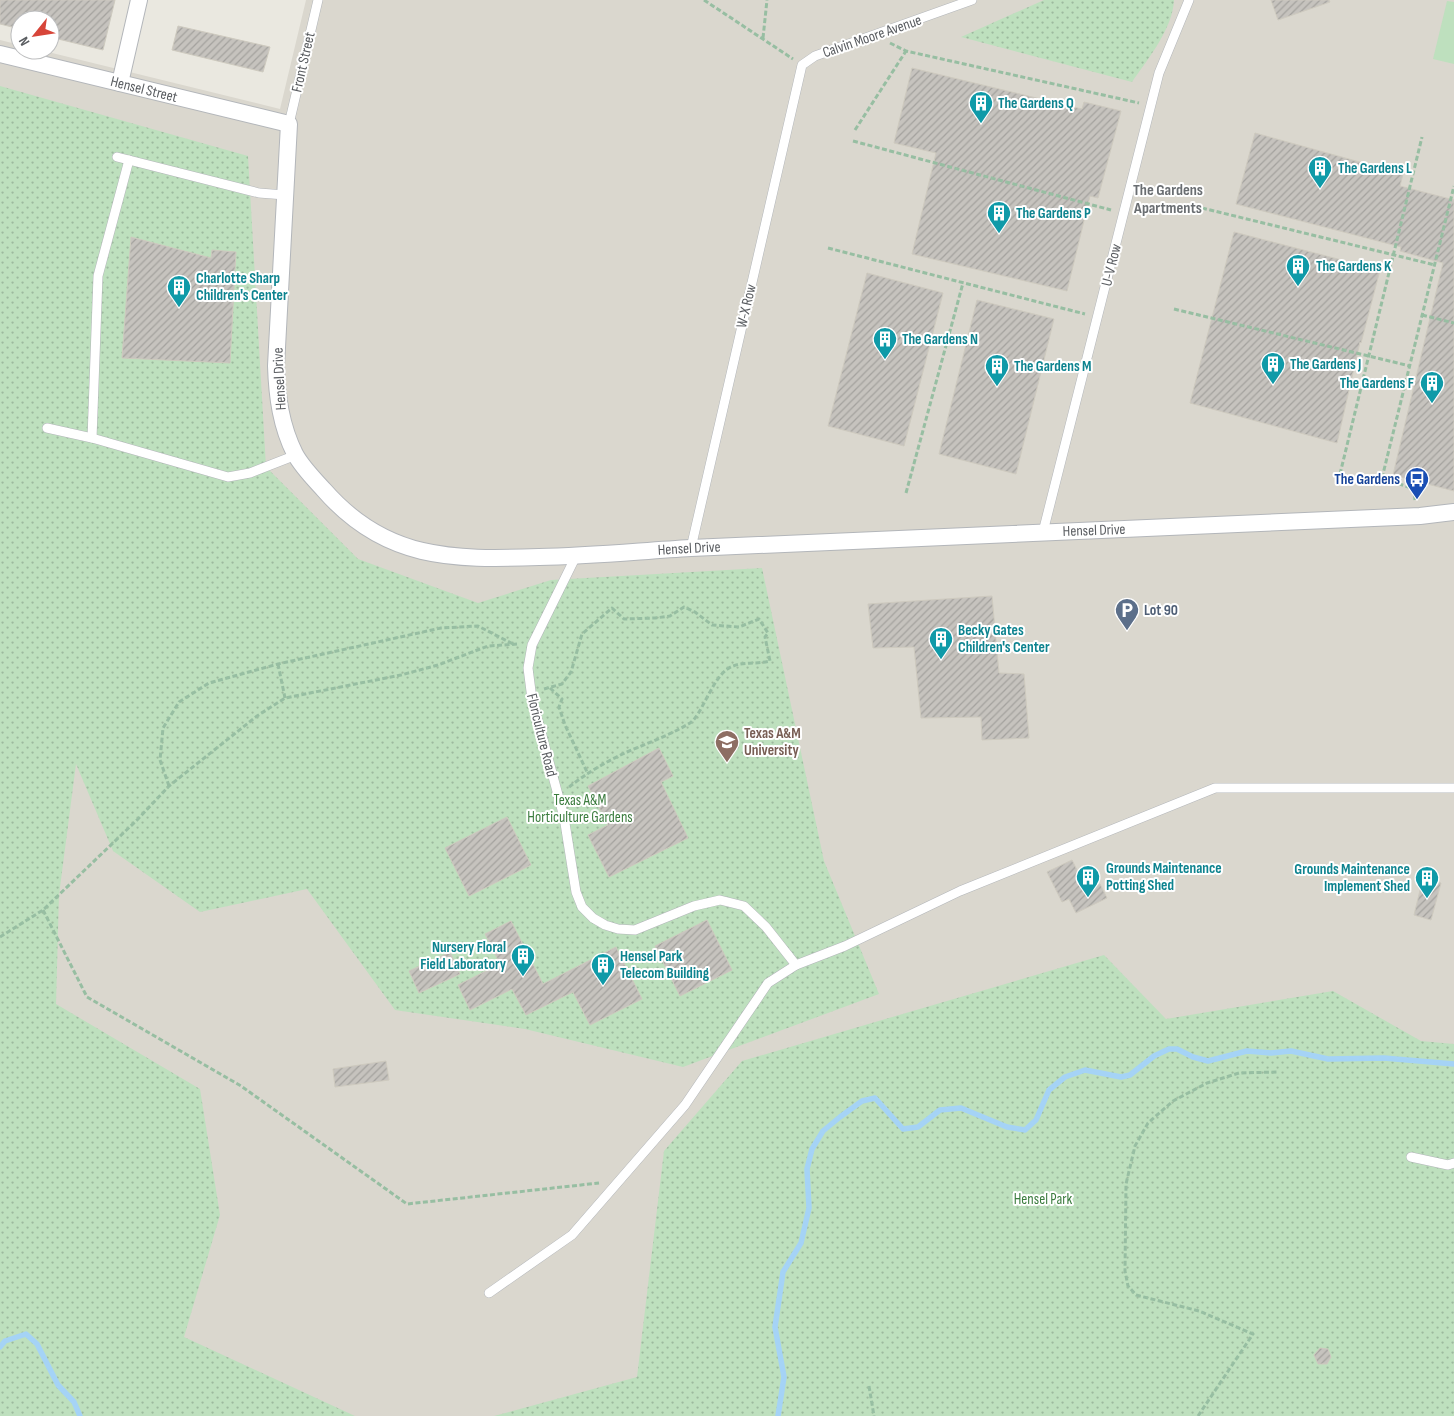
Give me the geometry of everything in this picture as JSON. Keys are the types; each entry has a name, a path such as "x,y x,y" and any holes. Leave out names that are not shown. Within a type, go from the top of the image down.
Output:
{"street":[{"path":"120,83 139,0"},
{"name":"Hensel Street","path":"0,54 289,124"},
{"name":"Hensel Drive","path":"289,124 276,366 277,390 282,422 296,455 332,499 353,519 372,532 402,546 430,554 492,559 576,556 690,548 1416,516 1454,512"}],"lane":[{"name":"Front Street","path":"289,124 318,0"},
{"name":"Calvin Moore Avenue","path":"802,65 815,56 972,0"},
{"name":"U-V Row","path":"1043,532 1159,72 1188,0"},
{"name":"W-X Row","path":"690,548 802,65"},
{"path":"117,157 259,193 285,195"},
{"path":"92,438 98,276 129,160"},
{"path":"47,428 92,438 228,478 250,473 296,455"},
{"name":"Floriculture Road","path":"576,556 532,645 528,668 531,692 564,817 576,892 582,907 594,918 605,924 618,929 635,930 694,906 720,900 744,906 766,927 796,965"},
{"path":"489,1293 572,1235 685,1105 768,983 796,965 845,946 960,890 1215,788 1454,788"},
{"path":"1411,1157 1451,1164"}],"path":[{"path":"704,0 802,65"},
{"path":"763,38 767,0"},
{"path":"874,35 906,51 1151,106"},
{"path":"855,130 906,51"},
{"path":"1340,474 1422,137"},
{"path":"853,141 1124,213"},
{"path":"1416,516 1414,489 1382,478 1454,186"},
{"path":"1202,208 1434,265"},
{"path":"828,248 1098,317"},
{"path":"906,493 963,282"},
{"path":"1174,309 1410,366"},
{"path":"1422,315 1454,323"},
{"path":"531,692 562,684 571,672 582,634 612,608 624,619 670,616 684,607 695,612 712,626 739,627 759,618 768,633 765,637 770,661 742,664 726,670 710,691 692,722 677,731 624,753 588,774 558,797"},
{"path":"169,786 160,760 163,728 179,702 209,683 278,664 441,628 478,626 514,644"},
{"path":"0,937 43,910 138,819 169,786 258,716 285,698 401,675 438,665 488,646 532,645"},
{"path":"278,664 285,698"},
{"path":"549,687 562,699 559,707 565,725 588,774"},
{"path":"43,910 87,997 241,1086 407,1204 620,1180"},
{"path":"1198,1416 1253,1334 1199,1311 1136,1295 1128,1286 1125,1272 1126,1184 1135,1146 1148,1123 1173,1100 1207,1083 1239,1073 1277,1072"},
{"path":"870,1386 874,1416"}],"shaded area":[{"name":"Texas A&M University","path":"306,0 1454,0 1454,1416 0,1416 0,40 10,42 10,60 60,60 60,55 280,109"}],"green space":[{"path":"1044,0 1174,0 1173,11 1164,32 1132,82 961,37"},
{"path":"1447,1 1454,2 1454,64 1433,59"},
{"name":"Texas A&M Horticulture Gardens","path":"0,86 248,156 266,467 358,559 478,603 551,580 762,568 824,861 879,994 683,1067 525,1029 395,1010 307,889 200,912 113,851 76,764 59,895 56,1004 200,1089 220,1215 184,1337 355,1416 0,1416"},
{"name":"Hensel Park","path":"1104,955 1166,1019 1333,991 1421,1041 1454,1044 1454,1416 494,1416 637,1377 664,1151 742,1061"}],"building":[{"path":"0,0 115,0 103,50 60,39 60,10 10,10 10,26 0,24"},
{"path":"1271,0 1329,0 1330,2 1278,20"},
{"path":"178,26 270,47 263,72 172,50"},
{"path":"912,68 1082,109 1084,102 1121,111 1098,198 1090,196 1067,291 912,254 936,153 894,143"},
{"path":"1255,133 1403,174 1400,186 1454,200 1454,491 1393,475 1443,263 1400,251 1401,247 1236,204"},
{"path":"1234,232 1380,270 1360,342 1337,443 1190,403"},
{"name":"Charlotte Sharp Children's Center","path":"131,237 211,258 212,250 236,252 230,363 122,358"},
{"name":"The Gardens N","path":"867,273 943,293 904,446 828,426"},
{"name":"The Gardens M","path":"977,300 1054,319 1016,474 939,454"},
{"name":"Becky Gates Children's Center","path":"992,596 999,673 1024,674 1029,738 982,740 981,717 921,718 914,647 873,648 868,604"},
{"path":"659,748 673,776 661,782 688,838 609,877 588,835 608,825 588,786"},
{"path":"507,817 531,865 469,896 445,848"},
{"path":"1072,860 1087,890 1100,884 1107,898 1076,913 1069,899 1062,902 1047,872"},
{"name":"Grounds Maintenance Implement Shed","path":"1423,878 1441,883 1431,920 1414,915"},
{"path":"707,920 732,970 680,996 655,946"},
{"path":"511,921 543,984 616,947 642,999 590,1025 573,992 526,1015 512,989 470,1010 458,985 500,964 485,934"},
{"path":"450,952 460,974 419,993 409,971"},
{"path":"386,1061 389,1080 335,1087 333,1069"},
{"path":"1320,1348 1328,1349 1331,1357 1327,1364 1318,1364 1314,1355"}],"waterway":[{"path":"778,1416 784,1377 775,1327 783,1272 801,1243 809,1208 807,1169 812,1149 823,1131 862,1101 875,1098 903,1129 918,1127 940,1110 961,1108 1007,1127 1025,1130 1036,1120 1049,1090 1065,1077 1085,1070 1121,1077 1130,1075 1154,1056 1169,1049 1177,1049 1193,1057 1208,1061 1247,1051 1271,1053 1291,1051 1328,1059 1384,1058 1454,1064"},
{"path":"0,1347 5,1341 26,1334 37,1344 58,1385 74,1402 80,1416"}],"place":[{"name":"The Gardens Q","path":"981,124"},
{"name":"The Gardens L","path":"1320,189"},
{"name":"The Gardens P","path":"999,234"},
{"name":"The Gardens K","path":"1298,287"},
{"name":"Charlotte Sharp Children's Center","path":"179,308"},
{"name":"The Gardens N","path":"885,360"},
{"name":"The Gardens J","path":"1273,385"},
{"name":"The Gardens M","path":"997,387"},
{"name":"The Gardens F","path":"1432,404"},
{"name":"The Gardens","path":"1417,500"},
{"name":"Lot 90","path":"1127,631"},
{"name":"Becky Gates Children's Center","path":"941,660"},
{"name":"Texas A&M University","path":"727,763"},
{"name":"Grounds Maintenance Potting Shed","path":"1088,898"},
{"name":"Grounds Maintenance Implement Shed","path":"1427,899"},
{"name":"Nursery Floral Field Laboratory","path":"523,977"},
{"name":"Hensel Park Telecom Building","path":"603,986"}],"district":[{"name":"The Gardens Apartments","path":"1168,198"}]}
